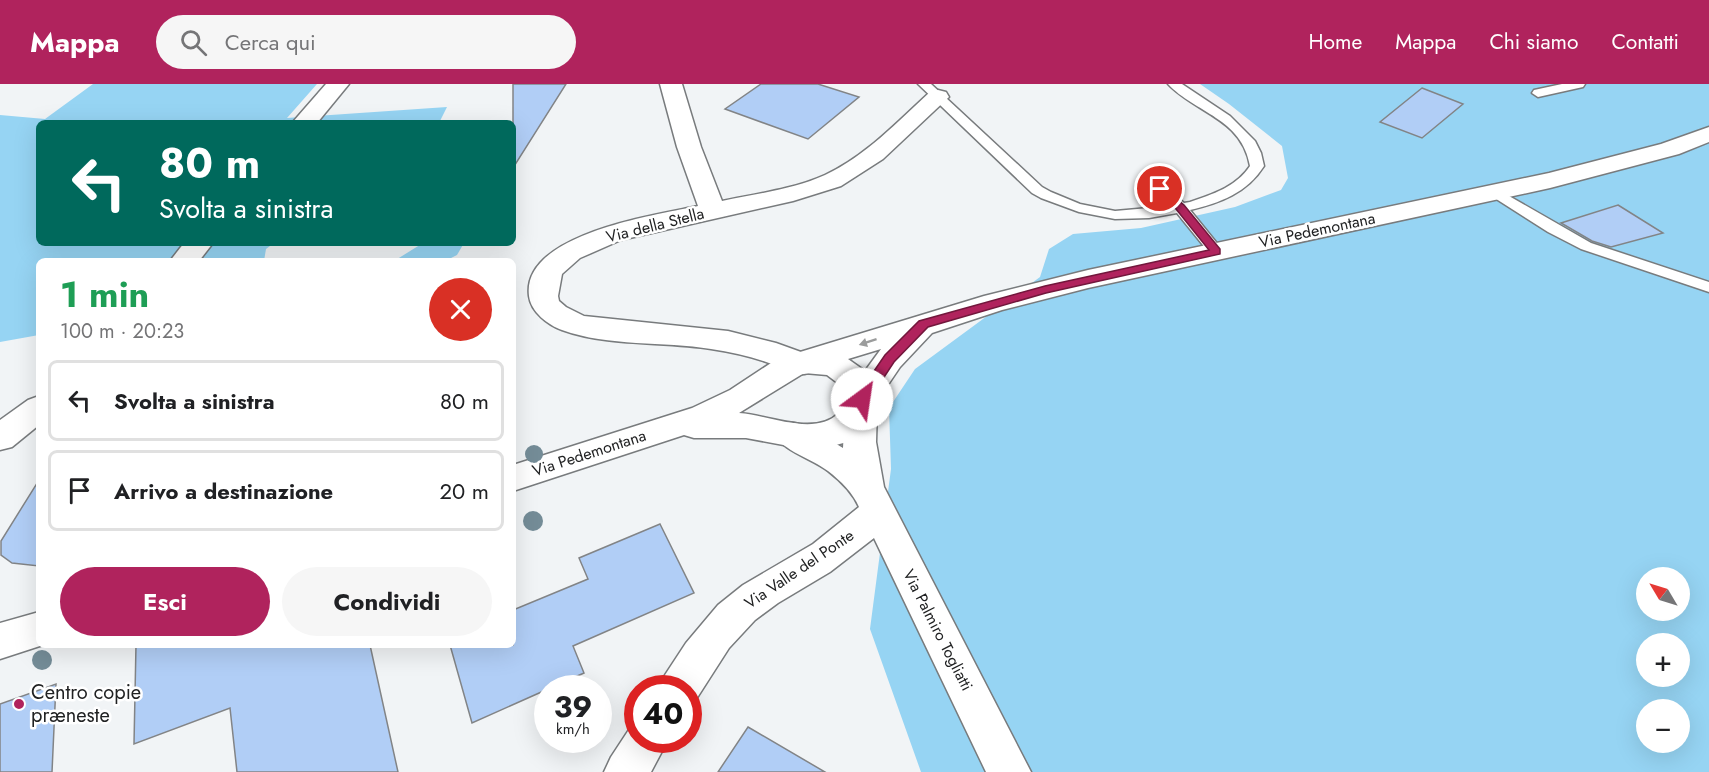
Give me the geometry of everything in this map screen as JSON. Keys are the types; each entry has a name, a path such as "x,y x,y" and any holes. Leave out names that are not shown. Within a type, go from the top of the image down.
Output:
{"street":[{"path":"307,120 338,84"},
{"path":"671,84 689,147 713,211"},
{"name":"Via della Stella","path":"788,370 722,341 704,336 582,325 556,315 546,304 543,295 544,282 549,271 577,248 625,231 804,190 842,176 866,161 931,91"},
{"name":"Via Pedemontana","path":"516,476 665,429 723,408 788,370 924,324 1050,288 1550,180 1670,148 1709,134"},
{"path":"187,258 197,246"},
{"name":"Via Pedemontana","path":"665,429 722,424 784,431 811,438 833,434 856,417 889,358 924,324"},
{"path":"784,431 763,415 760,402 762,389 788,370 825,364 840,368 855,379 862,393 862,403"},
{"name":"Via Palmiro Togliatti","path":"862,403 859,442 873,499 1010,772"},
{"path":"0,438 36,410"},
{"name":"Via Palmiro Togliatti","path":"784,431 840,462 873,499"},
{"name":"Via Valle del Ponte","path":"689,675 712,640 740,609 764,591 806,568 838,546 873,499"},
{"path":"0,641 36,630"},
{"path":"626,772 638,753"}],"lane":[{"path":"931,91 1026,182 1052,199 1081,209 1118,215 1146,215 1236,189 1252,176 1257,160 1251,144 1235,127 1174,84"},
{"path":"1538,93 1579,84"},
{"path":"1160,189 1180,207 1216,252"},
{"path":"1495,192 1553,229 1586,246 1709,287"}],"shaded area":[{"path":"93,84 317,84 287,118 447,107 440,120 36,120 36,246 270,246 266,249 264,258 36,258 36,336 0,342 0,115 45,119"},
{"path":"1200,84 1709,84 1709,772 921,772 870,629 891,469 889,408 915,369 1040,277 1049,249 1073,234 1141,228 1235,207 1281,190 1288,178 1282,146"},
{"path":"418,246 462,246 457,255 451,258 399,258"}],"building":[{"path":"513,84 566,84 516,163 516,120 513,120"},
{"path":"761,84 818,84 859,97 808,139 725,109"},
{"path":"1422,88 1463,104 1422,138 1380,122"},
{"path":"1618,205 1663,233 1611,247 1592,241 1561,223"},
{"path":"36,485 36,566 12,563 1,555 1,541"},
{"path":"660,524 694,593 573,646 584,673 580,675 534,675 534,695 472,723 451,648 516,648 516,609 588,579 579,558"},
{"path":"136,648 371,648 398,772 237,772 230,708 134,744"},
{"path":"56,684 52,772 0,772 0,704"},
{"path":"748,727 825,772 718,772"}],"place":[{"name":"Centro copie præneste","path":"19,704"}],"route":[{"path":"862,399 889,358 924,324 1088,279 1216,252 1180,207 1160,189"}]}
